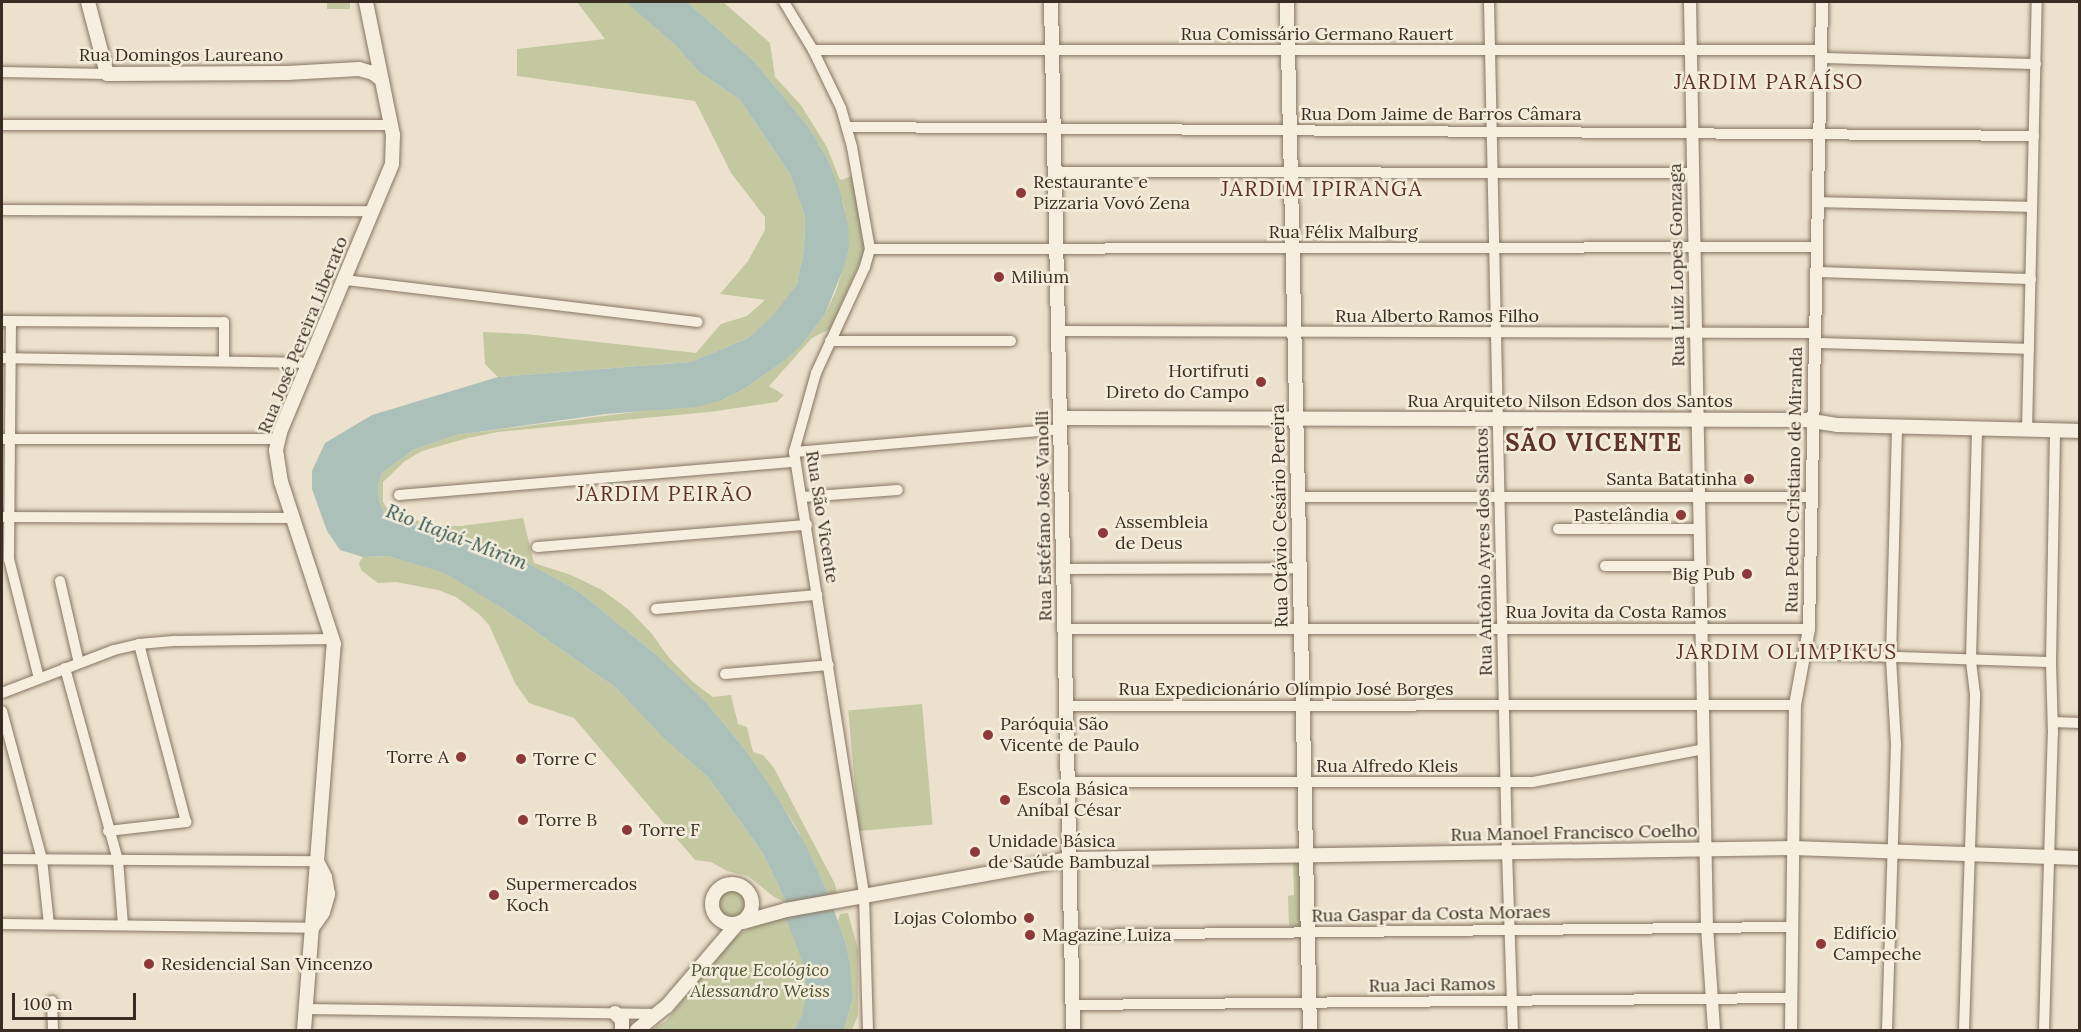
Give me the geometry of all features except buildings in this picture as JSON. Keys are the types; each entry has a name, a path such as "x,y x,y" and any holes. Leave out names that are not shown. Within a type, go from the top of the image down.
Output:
{"main road":[{"path":"88,2 107,74"},
{"name":"Rua José Pereira Liberato","path":"321,896 316,881 333,639 278,469 278,439 392,164 394,146 392,125 366,2"},
{"name":"Rua Estéfano José Vanolli","path":"1051,2 1073,1030"},
{"name":"Rua Otávio Cesário Pereira","path":"1287,2 1310,1030"},
{"path":"360,69 372,62 377,53"},
{"path":"360,69 373,73 382,80"},
{"name":"Rua Domingos Laureano","path":"107,74 287,74 360,69"},
{"name":"Rua Arquiteto Nilson Edson dos Santos","path":"1060,424 1296,418 1698,419 2079,431"},
{"name":"Rua Manoel Francisco Coelho","path":"740,923 787,910 1069,859 1793,848 2079,858"},
{"name":"Rua José Pereira Liberato","path":"317,861 326,877 321,896"},
{"path":"712,952 715,916 712,899 725,885 739,885 749,894 770,906 787,910"},
{"path":"637,1030 659,1014 712,952 751,912 749,894"},
{"path":"304,1030 312,928 323,912 321,896"},
{"path":"715,916 725,923 740,923"},
{"path":"615,1013 622,1020 622,1030"}],"street":[{"name":"Rua São Vicente","path":"784,2 832,86 848,127 870,249 865,267 830,341 810,392 794,457 807,525 864,896 867,1030"},
{"name":"Rua Antônio Ayres dos Santos","path":"1489,2 1505,782 1514,1030"},
{"name":"Rua Luiz Lopes Gonzaga","path":"1689,2 1707,927 1714,1030"},
{"name":"Rua Pedro Cristiano de Miranda","path":"1791,1030 1795,705 1809,629 1822,2"},
{"path":"2027,430 2037,2"},
{"name":"Rua Comissário Germano Rauert","path":"813,50 1690,50 2036,64"},
{"name":"Rua Domingos Laureano","path":"2,72 107,74"},
{"path":"2,125 392,125"},
{"name":"Rua Dom Jaime de Barros Câmara","path":"848,127 2034,135"},
{"path":"1055,172 1693,173"},
{"path":"1818,202 2032,207"},
{"path":"2,210 374,211"},
{"name":"Rua Félix Malburg","path":"870,249 1817,247"},
{"path":"1816,273 2031,279"},
{"path":"345,280 698,322"},
{"path":"39,678 9,559 6,517 7,321 224,322 224,361"},
{"name":"Rua Alberto Ramos Filho","path":"1058,331 1696,333 2029,349"},
{"path":"830,341 1011,341"},
{"path":"6,358 309,363"},
{"path":"399,495 794,457 1060,424"},
{"path":"1887,1030 1897,728 1891,657 1897,426"},
{"path":"1964,1030 1975,694 1971,659 1977,428"},
{"path":"2044,1030 2053,722 2051,662 2055,430"},
{"path":"6,439 278,439"},
{"path":"802,497 898,490"},
{"path":"1299,497 1811,497"},
{"path":"6,517 293,518"},
{"path":"537,547 807,525"},
{"path":"1558,529 1700,529"},
{"path":"1605,566 1700,566"},
{"path":"1063,569 1300,568"},
{"path":"60,581 79,663"},
{"path":"656,609 817,595"},
{"name":"Rua Jovita da Costa Ramos","path":"1064,629 1809,629"},
{"path":"2,693 65,668 139,644 176,641 333,639"},
{"path":"108,831 186,822 139,644"},
{"path":"1805,654 2051,662"},
{"path":"724,674 829,665"},
{"path":"65,668 108,831 118,860 123,926"},
{"name":"Rua Expedicionário Olímpio José Borges","path":"1066,706 1795,705"},
{"path":"2,711 42,859 49,924"},
{"path":"2053,722 2079,723"},
{"name":"Rua Alfredo Kleis","path":"1068,782 1547,781 1704,749"},
{"path":"2,859 317,861"},
{"path":"2,924 312,928"},
{"name":"Rua Gaspar da Costa Moraes","path":"1071,935 1792,927"},
{"name":"Rua Jaci Ramos","path":"1072,1005 1791,998"},
{"path":"52,1001 53,1030"},
{"path":"306,1009 659,1014"}],"green space":[{"path":"327,2 350,2 350,9 327,9"},
{"path":"577,2 627,2 675,45 699,72 740,100 790,174 805,216 804,250 797,284 773,317 748,338 691,362 498,377 485,364 483,332 526,334 696,353 721,324 747,316 765,300 720,294 748,261 765,230 765,217 731,173 695,101 517,76 517,49 605,39"},
{"path":"687,2 723,2 770,43 775,77 800,104 827,147 839,178 841,180 854,175 865,234 865,251 830,329 812,338 769,386 784,395 777,402 709,412 498,432 468,438 422,451 405,461 383,482 383,502 389,511 430,525 460,526 523,518 534,563 571,575 602,590 629,610 652,634 670,659 694,683 713,697 731,695 738,724 747,727 753,752 763,755 774,768 835,884 837,894 829,896 796,827 747,752 706,702 660,658 578,591 510,553 461,535 390,518 383,510 379,499 378,485 382,473 413,450 456,435 720,401 744,389 784,361 801,346 825,314 836,291 849,248 844,206 827,158 808,126 753,60"},
{"path":"388,556 445,572 505,610 616,688 664,739 708,777 762,852 787,903 774,897 748,876 727,871 711,862 695,860 574,718 529,703 515,683 489,625 480,615 456,597 438,590 396,582 378,583 361,570 359,563 363,557"},
{"path":"922,704 933,825 859,831 848,710"},
{"path":"1301,861 1302,927 1289,926 1288,896 1294,895 1293,862"},
{"path":"732,888 743,893 748,904 743,915 732,920 721,915 716,904 721,893"},
{"path":"848,913 858,949 858,1015 852,1030 844,1030 853,997 846,944 838,921 840,914"},
{"name":"Parque Ecológico Alessandro Weiss","path":"790,914 805,957 811,989 806,1016 799,1030 651,1030 666,1021 734,937 769,918"}],"water":[{"name":"Rio Itajaí-Mirim","path":"626,2 687,2 753,60 808,126 827,158 839,188 848,224 849,248 825,314 801,346 784,361 744,389 720,401 695,407 606,414 456,435 413,450 382,473 378,485 379,499 383,510 390,518 485,543 510,553 578,591 660,658 706,702 747,752 776,795 805,844 829,896 846,944 850,967 853,997 844,1030 799,1030 806,1016 811,989 805,957 787,903 762,852 708,777 664,739 616,688 505,610 445,573 388,556 363,557 340,550 327,531 312,489 312,471 325,443 372,415 498,377 691,362 748,338 772,317 797,284 804,250 805,216 790,174 740,100 699,72 675,45"}],"waterway":[{"path":"790,917 805,957 811,989 806,1016 799,1030"}],"place":[{"name":"Restaurante e Pizzaria Vovó Zena","path":"1021,193"},
{"name":"Milium","path":"999,277"},
{"name":"Hortifruti Direto do Campo","path":"1261,382"},
{"name":"Santa Batatinha","path":"1749,479"},
{"name":"Pastelândia","path":"1681,515"},
{"name":"Assembleia de Deus","path":"1103,533"},
{"name":"Big Pub","path":"1747,574"},
{"name":"Paróquia São Vicente de Paulo","path":"988,735"},
{"name":"Torre A","path":"461,757"},
{"name":"Torre C","path":"521,759"},
{"name":"Escola Básica Aníbal César","path":"1005,800"},
{"name":"Torre B","path":"523,820"},
{"name":"Torre F","path":"627,830"},
{"name":"Unidade Básica de Saúde Bambuzal","path":"975,852"},
{"name":"Supermercados Koch","path":"494,895"},
{"name":"Lojas Colombo","path":"1029,918"},
{"name":"Magazine Luiza","path":"1030,935"},
{"name":"Edifício Campeche","path":"1821,944"},
{"name":"Residencial San Vincenzo","path":"149,964"}],"district":[{"name":"JARDIM PARAÍSO","path":"1769,82"},
{"name":"JARDIM IPIRANGA","path":"1322,189"},
{"name":"SÃO VICENTE","path":"1594,443"},
{"name":"JARDIM PEIRÃO","path":"665,494"},
{"name":"JARDIM OLIMPIKUS","path":"1787,652"}]}
